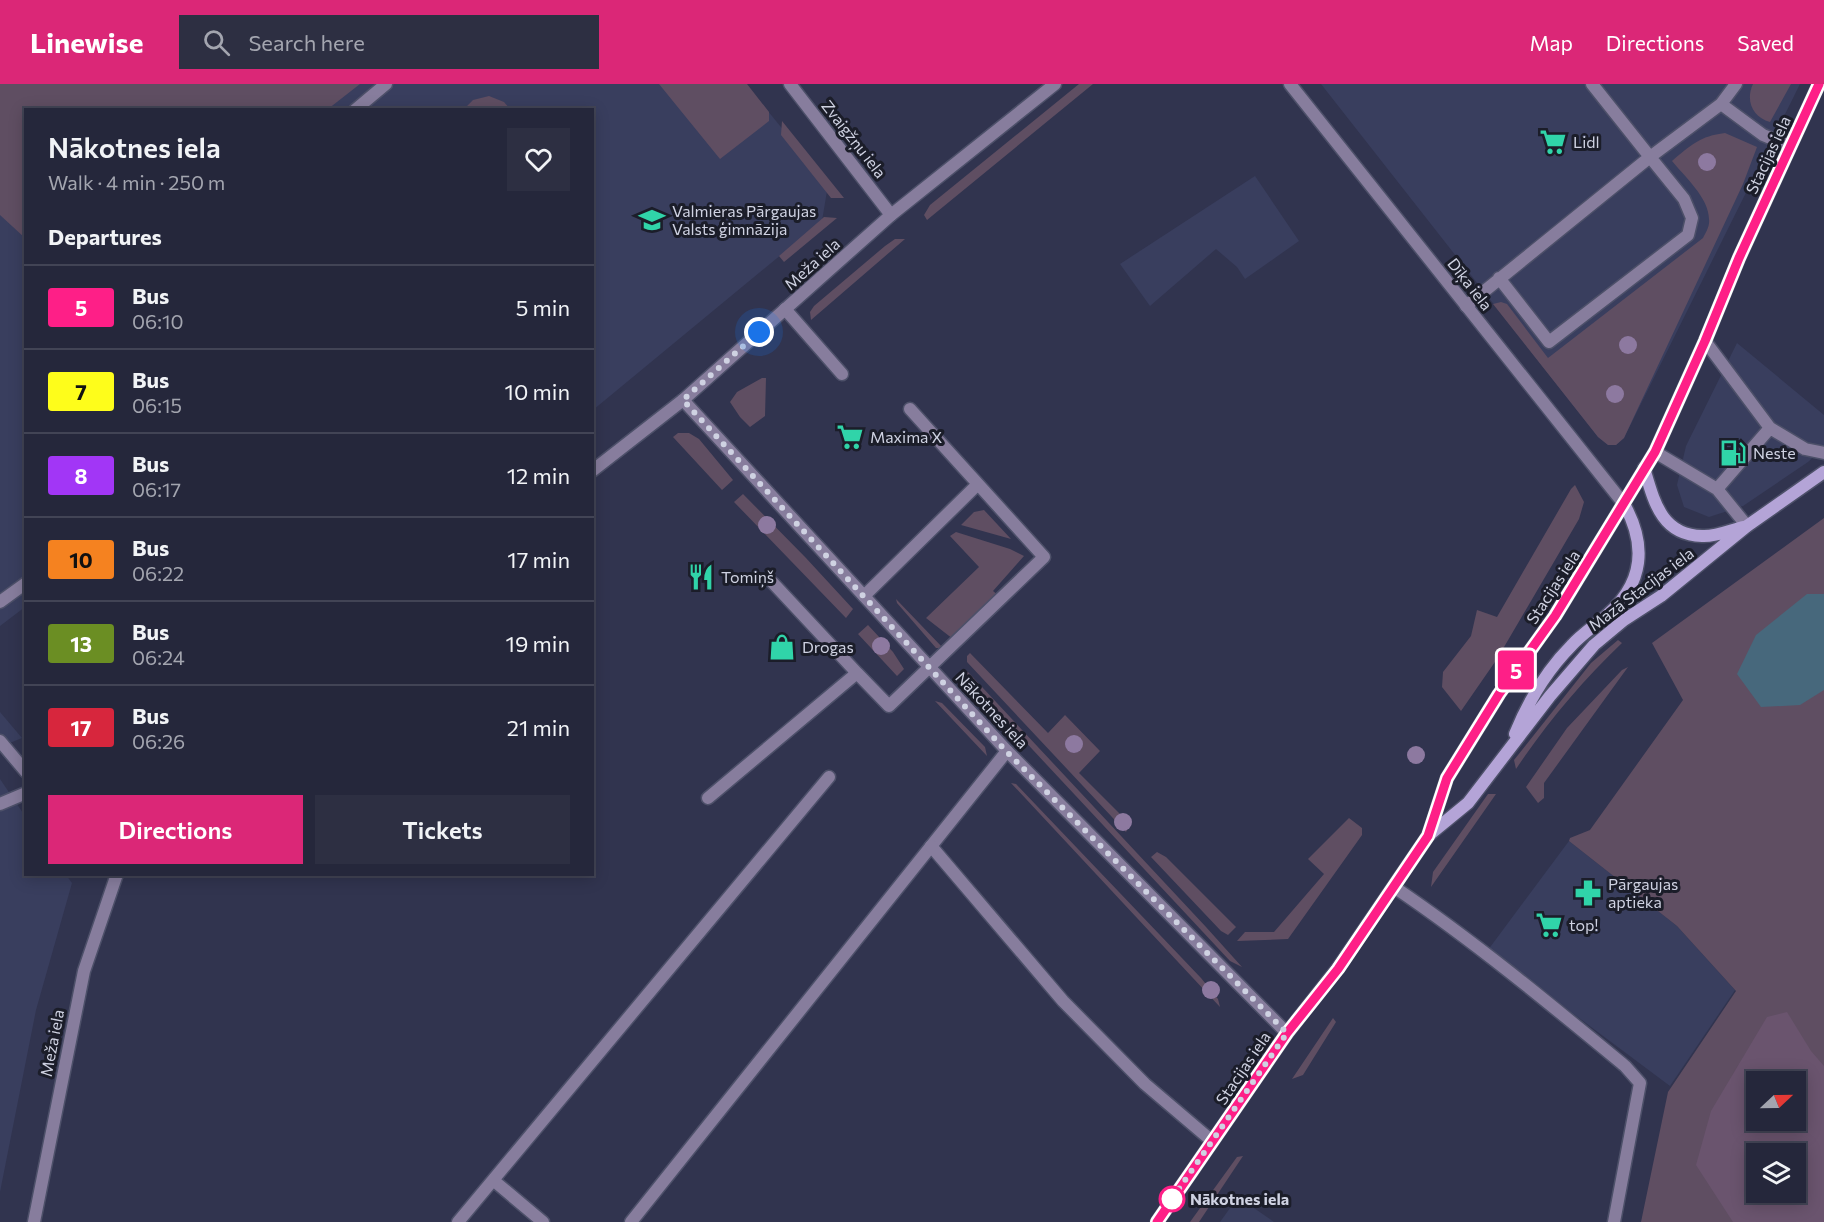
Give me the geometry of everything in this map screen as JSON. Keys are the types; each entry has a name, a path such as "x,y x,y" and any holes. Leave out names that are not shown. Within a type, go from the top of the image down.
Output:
{"main road":[{"name":"Stacijas iela","path":"1157,1222 1287,1033 1338,969 1428,836 1447,778 1499,694 1555,616 1655,452 1739,258 1819,84"},
{"path":"1644,468 1660,515 1674,528 1704,537 1747,526"},
{"name":"Mazā Stacijas iela","path":"1428,836 1468,803 1550,696 1594,645 1624,620 1660,596 1747,526 1824,472"},
{"path":"1510,748 1523,715 1548,673 1572,645 1608,614 1627,593 1637,572 1640,544 1634,521 1624,504"}],"street":[{"path":"357,108 386,84"},
{"name":"Zvaigžņu iela","path":"790,84 891,215"},
{"name":"Meža iela","path":"594,469 683,400 891,215 1055,84"},
{"name":"Dīķa iela","path":"1290,84 1624,504"},
{"path":"1499,278 1550,342 1688,235 1692,218 1684,199 1592,84"},
{"path":"1466,306 1721,104 1736,84"},
{"path":"1721,104 1763,135 1790,146"},
{"path":"785,309 842,374"},
{"path":"1705,341 1770,428 1804,449 1824,453"},
{"name":"Nākotnes iela","path":"683,400 1006,751 1287,1033"},
{"path":"772,583 889,706 1044,557 910,409"},
{"path":"1716,489 1770,428"},
{"path":"1655,452 1716,489 1747,526"},
{"path":"864,596 978,484"},
{"path":"0,602 24,584"},
{"path":"708,798 857,673"},
{"path":"0,741 24,770"},
{"path":"631,1222 1006,751"},
{"path":"458,1222 829,777"},
{"path":"0,804 24,795"},
{"path":"931,846 1063,1001 1145,1084 1212,1141"},
{"name":"Meža iela","path":"34,1222 84,971 116,876"},
{"path":"1394,886 1436,915 1526,986 1625,1066 1640,1083 1614,1222"},
{"path":"493,1180 543,1222"}],"shaded area":[{"path":"0,84 746,84 828,185 822,221 594,409 594,108 24,108 24,608 0,626"},
{"path":"0,84 360,84 329,108 24,108 24,237 0,215"},
{"path":"659,84 747,84 769,112 769,121 720,159"},
{"path":"1079,84 1093,84 927,220 924,215 930,205"},
{"path":"1321,84 1800,84 1624,438 1616,445 1608,445 1598,437"},
{"path":"1753,84 1791,84 1770,122 1764,120 1752,108 1750,96"},
{"path":"489,96 504,102 509,108 465,108 473,100"},
{"path":"782,121 844,198 831,198 781,135"},
{"path":"1725,133 1757,147 1743,184 1624,438 1616,445 1608,445 1598,437 1493,304 1501,302 1507,304 1548,358 1703,238 1709,222 1705,203 1672,161 1696,142 1709,136"},
{"path":"1255,176 1299,241 1245,279 1237,267 1216,249 1150,306 1120,264"},
{"path":"824,217 837,218 784,262 779,256"},
{"path":"895,239 905,239 811,320 810,312 814,306"},
{"path":"1737,343 1824,415 1824,447 1808,462 1743,506 1709,517 1684,507 1677,485 1686,446"},
{"path":"766,378 765,416 750,427 730,402 737,392"},
{"path":"678,433 689,433 699,439 733,480 722,490 673,437"},
{"path":"1575,485 1584,502 1579,519 1497,659 1461,711 1442,687 1443,672 1471,636 1477,610 1497,617"},
{"path":"743,494 853,609 846,618 734,502"},
{"path":"984,510 1011,539 961,525 974,512"},
{"path":"1824,518 1824,1222 1641,1222 1668,1092 1736,991 1677,926 1569,841 1570,838 1590,830 1683,700 1652,643"},
{"path":"956,532 1010,549 1024,556 993,591 999,596 953,639 926,618 979,567 950,536"},
{"path":"1807,594 1824,594 1824,690 1800,705 1761,707 1737,674 1756,635"},
{"path":"896,599 943,648 936,648"},
{"path":"868,625 893,652 904,669 897,676 858,634"},
{"path":"1618,640 1622,643 1566,703 1516,769 1514,760 1591,663"},
{"path":"970,653 1048,733 1065,715 1100,751 1079,773 1129,825 1126,832 967,662 967,656"},
{"path":"1628,667 1544,783 1544,798 1538,803 1526,787 1567,728 1622,670"},
{"path":"968,672 1242,967 1230,961 962,674"},
{"path":"935,701 942,703 985,747 987,756"},
{"path":"0,712 22,738 0,747"},
{"path":"0,779 24,815 24,876 67,876 72,883 36,1010 0,1192"},
{"path":"1011,783 1016,784 1201,978 1218,999 1220,1007"},
{"path":"1488,794 1496,794 1431,887 1433,872"},
{"path":"1349,818 1362,828 1362,835 1288,939 1237,941 1245,932 1274,932 1324,874 1308,859"},
{"path":"1569,841 1677,926 1735,990 1670,1086 1488,950"},
{"path":"1157,852 1166,857 1236,927 1228,935 1221,931 1151,857"},
{"path":"1787,1012 1811,1051 1824,1066 1824,1222 1733,1222 1696,1165 1711,1111 1767,1017"},
{"path":"1333,1018 1336,1022 1303,1075 1292,1079"},
{"path":"1243,1156 1199,1222 1190,1222 1237,1157"},
{"path":"1238,1197 1274,1222 1220,1222"}],"bus line":[{"name":"5","path":"1157,1222 1287,1033 1338,969 1428,836 1447,778 1499,694 1555,616 1655,452 1739,258 1819,84"}],"place":[{"name":"Lidl","path":"1553,142"},
{"name":"Valmieras Pārgaujas Valsts ģimnāzija","path":"652,220"},
{"name":"Maxima X","path":"850,437"},
{"name":"Neste","path":"1733,453"},
{"name":"Tomiņš","path":"701,577"},
{"name":"Drogas","path":"782,647"},
{"name":"Pārgaujas aptieka","path":"1588,893"},
{"name":"top!","path":"1549,925"},
{"name":"Nākotnes iela","path":"1172,1199"}],"route":[{"path":"759,332 683,400 1006,751 1287,1033 1172,1199"}]}
